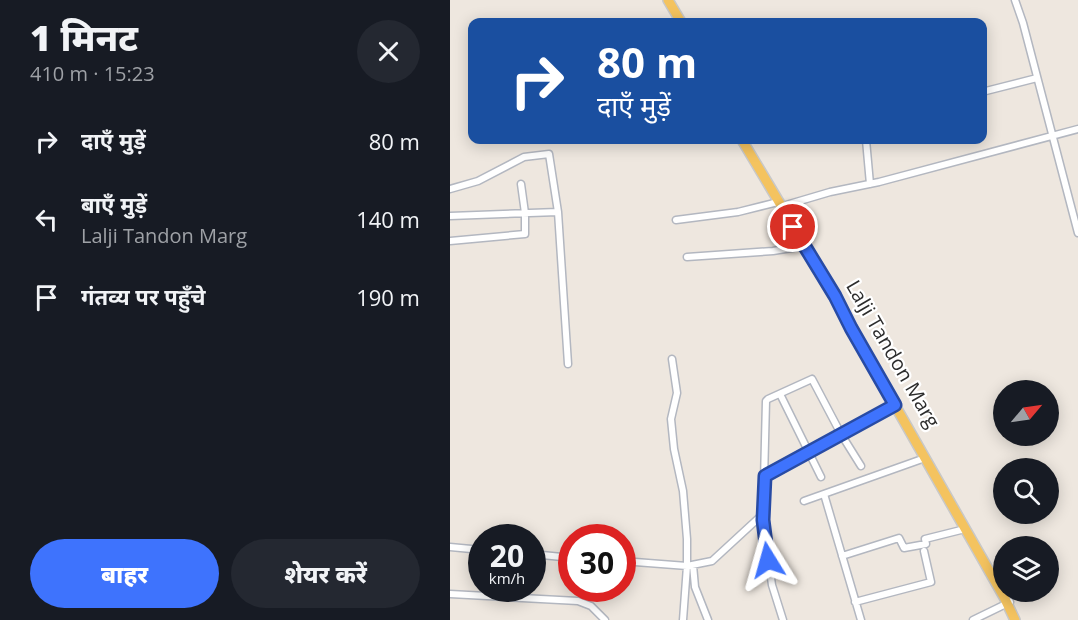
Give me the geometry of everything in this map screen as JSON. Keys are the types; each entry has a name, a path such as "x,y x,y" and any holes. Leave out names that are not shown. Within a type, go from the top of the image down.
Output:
{"main road":[{"path":"662,0 675,18"},
{"path":"668,0 676,18"},
{"name":"Lalji Tandon Marg","path":"744,144 993,571"},
{"name":"Lalji Tandon Marg","path":"750,144 804,246 920,445 925,459 965,529 1020,620"},
{"name":"Lalji Tandon Marg","path":"1009,603 1015,620"}],"street":[{"path":"1015,0 1078,233"},
{"path":"987,91 1037,78"},
{"path":"676,220 782,205 1078,129"},
{"path":"866,144 870,184"},
{"path":"450,189 478,181 524,157 549,154 558,212 568,364"},
{"path":"450,241 525,234 521,184"},
{"path":"450,216 558,212"},
{"path":"687,258 773,251 804,246"},
{"path":"672,359 677,393 671,418 674,449 683,491 690,565 695,587 708,620"},
{"path":"783,620 772,585 763,514 766,401 812,379 861,466"},
{"path":"780,394 821,477"},
{"path":"765,476 895,405"},
{"path":"804,501 925,459"},
{"path":"824,494 861,620"},
{"path":"636,562 690,565 712,561 763,514"},
{"path":"842,556 899,538 904,548 926,544 925,538 965,529"},
{"path":"450,547 468,549"},
{"path":"855,602 931,582 924,551"},
{"path":"683,620 690,565"},
{"path":"450,594 578,601 591,606 605,620"},
{"path":"973,620 1009,603"}],"route":[{"path":"768,560 763,520 765,476 895,405 835,296 793,227"}]}
